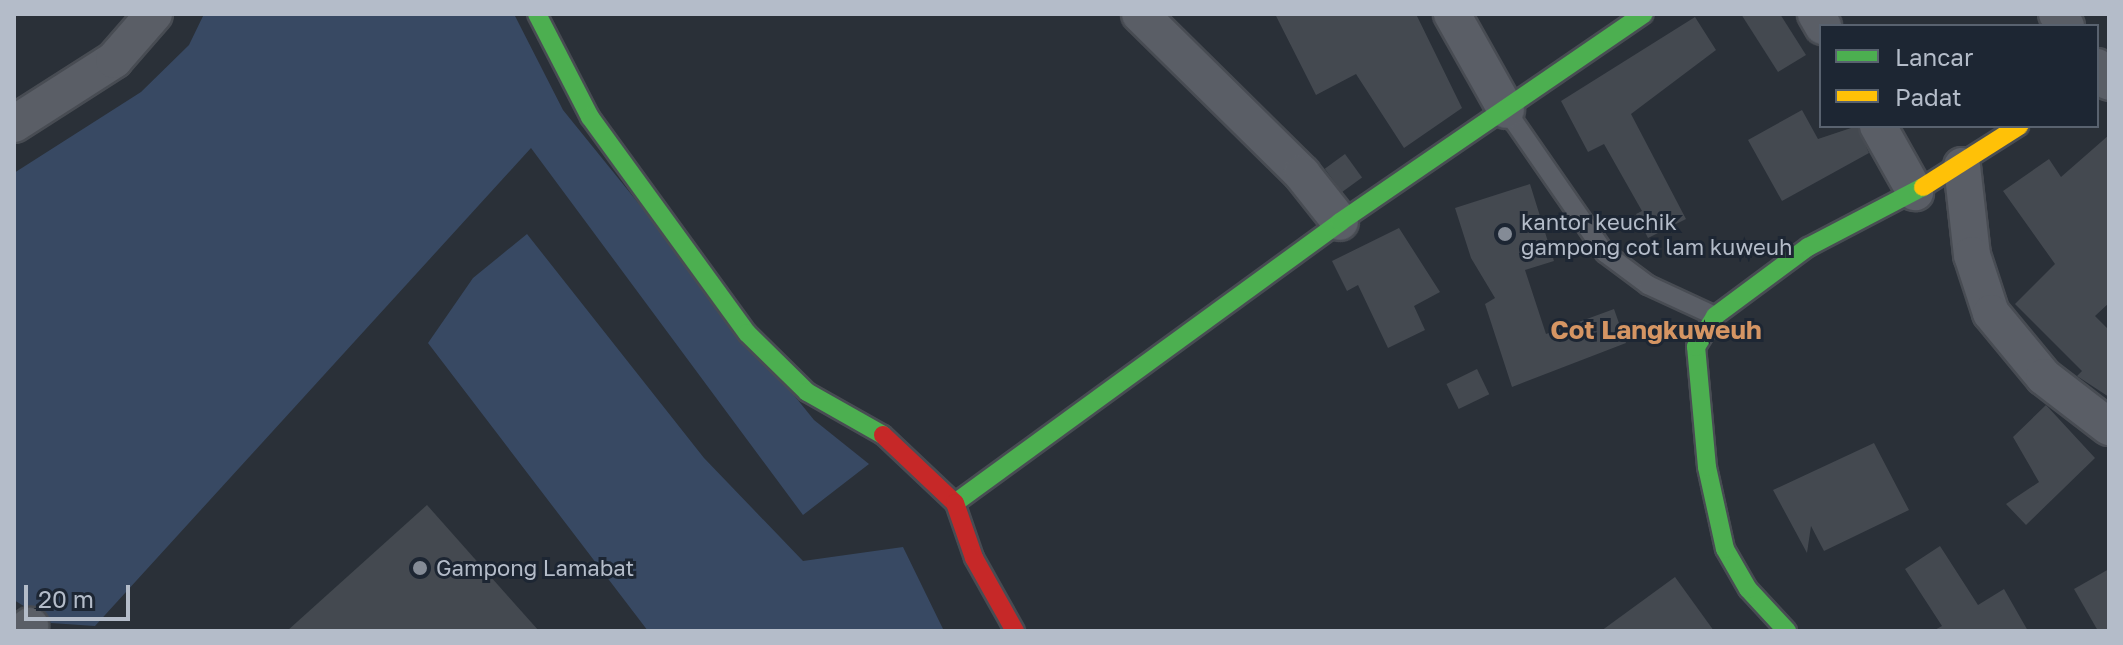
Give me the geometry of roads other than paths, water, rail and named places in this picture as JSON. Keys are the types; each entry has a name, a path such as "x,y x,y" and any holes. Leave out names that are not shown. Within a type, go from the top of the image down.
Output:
{"street":[{"path":"14,124 114,60 154,14"},
{"path":"537,14 590,117 747,333 807,392 894,442 955,503 974,558 1015,631"},
{"path":"1140,14 1302,174 1340,222"},
{"path":"1452,14 1506,110"},
{"path":"955,503 1340,222 1644,14"},
{"path":"1879,128 1915,192"},
{"path":"1787,631 1748,589 1716,519 1696,347 1715,316 1808,247 1962,166 2016,128"},
{"path":"1962,166 1972,255 1991,313 2044,377 2109,427"}],"lane":[{"path":"1506,110 1605,253 1648,285 1715,316"}],"water":[{"path":"204,14 514,14 563,110 814,420 869,464 803,515 531,148 95,626 51,623 14,600 14,173 141,92 189,45"},
{"path":"527,234 704,458 803,561 903,547 944,631 648,631 428,343 473,278"}],"place":[{"name":"kantor keuchik gampong cot lam kuweuh","path":"1505,234"},
{"name":"Gampong Lamabat","path":"420,568"}],"district":[{"name":"Cot Langkuweuh","path":"1656,330"}]}
